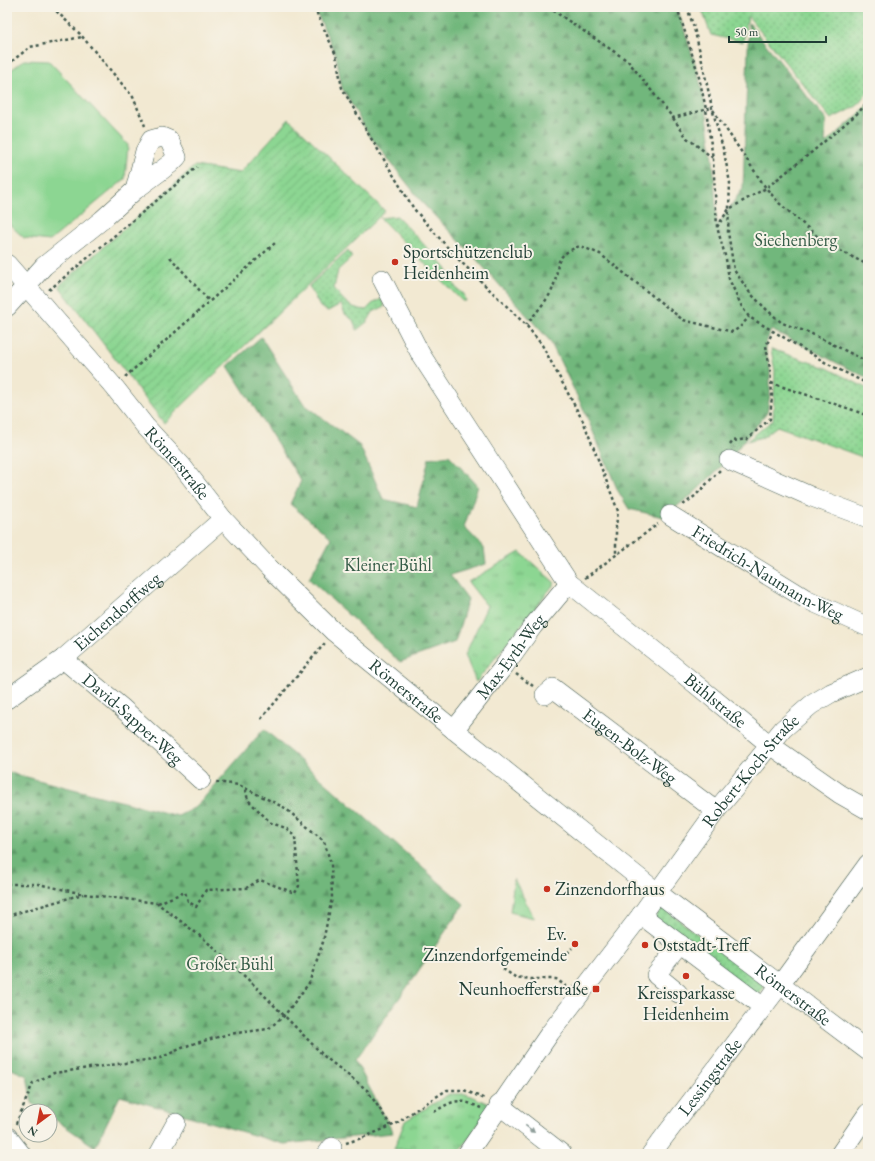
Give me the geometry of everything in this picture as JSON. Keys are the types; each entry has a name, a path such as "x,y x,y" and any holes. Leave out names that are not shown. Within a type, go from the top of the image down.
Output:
{"street":[{"path":"7,307 32,292 44,266 177,157 169,140 162,137 151,140 145,151 135,190"},
{"name":"Römerstraße","path":"7,264 115,388 145,426 182,466 223,519 269,568 334,632 658,893 868,1051"},
{"path":"382,278 421,354 576,580"},
{"path":"729,460 812,497 868,518"},
{"name":"Friedrich-Naumann-Weg","path":"670,515 806,599 868,627"},
{"name":"Eichendorffweg","path":"7,699 63,659 223,519"},
{"name":"Max-Eyth-Weg","path":"454,730 505,665 533,626 576,580"},
{"name":"Bühlstraße","path":"576,580 671,664 770,745 840,794 868,810"},
{"name":"David-Sapper-Weg","path":"63,659 121,707 201,780"},
{"name":"Robert-Koch-Straße","path":"658,893 716,811 783,729 811,705 831,693 868,677"},
{"name":"Eugen-Bolz-Weg","path":"544,695 553,688 716,811"},
{"name":"Lessingstraße","path":"651,1154 764,1007 868,864"},
{"path":"466,1154 550,1033 658,893"},
{"name":"Römerstraße","path":"641,915 764,1007"},
{"path":"678,993 656,975 680,944"},
{"path":"496,1110 562,1154"},
{"path":"840,1154 868,1113"},
{"path":"159,1154 176,1124"}],"path":[{"path":"52,7 82,37 133,97 151,140"},
{"path":"314,7 336,56 342,88 414,209 455,256 526,325 542,345 584,423 618,511 616,526 616,555"},
{"path":"548,7 628,61 687,138 713,158"},
{"path":"677,7 698,73 706,109 713,158 717,227 730,279 742,307 749,317 828,364 868,384"},
{"path":"687,7 699,46 730,182 728,232 734,270 750,293 766,310 782,323 810,333 868,362"},
{"path":"7,65 30,47 82,37"},
{"path":"717,227 729,209 766,188 812,152 859,112 868,101"},
{"path":"673,118 712,108"},
{"path":"712,108 766,188 780,203 825,243 868,265"},
{"path":"32,292 197,167"},
{"path":"115,388 275,243"},
{"path":"526,325 552,290 560,257 567,251 580,246 600,254 683,320 734,332 749,317"},
{"path":"170,257 210,302"},
{"path":"729,460 726,450 733,441 747,439 770,419 772,395 766,346 773,331"},
{"path":"771,383 868,416"},
{"path":"576,580 616,555 628,545"},
{"path":"261,719 334,632"},
{"path":"505,665 544,695"},
{"path":"13,1143 33,1083 54,1073 160,1058 189,1045 229,1034 268,1028 284,1016 309,982 323,942 332,898 331,864 324,841 285,808 239,785 201,780"},
{"path":"7,884 38,884 84,894 157,903 186,892 188,901 196,907 206,890 246,888 260,880 295,893 299,886 295,837 286,828 271,823 248,800 245,788"},
{"path":"7,916 84,894"},
{"path":"157,903 204,939 253,984 325,1057 367,1090 391,1126"},
{"path":"567,953 572,948"},
{"path":"503,970 515,977 556,980 578,995"},
{"path":"330,1150 391,1126 447,1090 464,1090 496,1110"},
{"path":"434,1112 451,1102 465,1101 496,1110"}],"green space":[{"name":"Siechenberg","path":"314,7 677,7 698,73 706,109 713,159 717,226 743,188 749,23 826,120 825,144 858,115 868,104 868,378 771,330 765,346 770,369 770,394 767,413 729,459 693,494 663,517 629,509 618,491 583,408 550,341 468,250 425,206 369,135 342,88 336,55"},
{"path":"701,7 868,7 868,92 857,106 831,119 748,16 743,42 711,35"},
{"path":"24,60 49,61 128,145 125,179 50,241 24,238 7,222 7,73"},
{"path":"289,119 385,211 164,423 59,286 195,166 240,173"},
{"path":"397,216 446,268 456,288 464,294 466,301 462,301 380,218"},
{"path":"348,250 352,257 338,270 334,288 347,303 355,308 366,310 372,304 381,299 385,306 373,312 368,321 357,330 353,320 345,314 341,304 328,311 320,307 309,286"},
{"name":"Kleiner Bühl","path":"261,337 304,404 360,446 383,499 417,507 429,458 449,455 478,486 464,527 484,548 486,564 450,575 468,599 455,642 400,662 309,579 331,538 290,504 301,481 228,366"},
{"path":"771,349 827,368 868,389 868,459 777,426 763,437 747,441 773,420 775,371"},
{"path":"520,552 555,583 476,682 465,655 487,606 468,582"},
{"name":"Großer Bühl","path":"264,729 464,904 355,1060 393,1133 284,1144 120,1096 95,1147 58,1122 58,1103 32,1103 27,1076 7,1067 7,772 178,816 196,807"},
{"path":"514,879 534,918 510,912"},
{"path":"662,907 765,986 755,999 653,919"},
{"path":"449,1094 466,1094 491,1105 458,1154 438,1154 430,1150 394,1149 405,1121"}],"place":[{"name":"Sportschützenclub Heidenheim","path":"395,262"},
{"name":"Zinzendorfhaus","path":"547,889"},
{"name":"Ev. Zinzendorfgemeinde","path":"575,944"},
{"name":"Oststadt-Treff","path":"645,945"},
{"name":"Kreissparkasse Heidenheim","path":"686,976"},
{"name":"Neunhoefferstraße","path":"596,989"}]}
